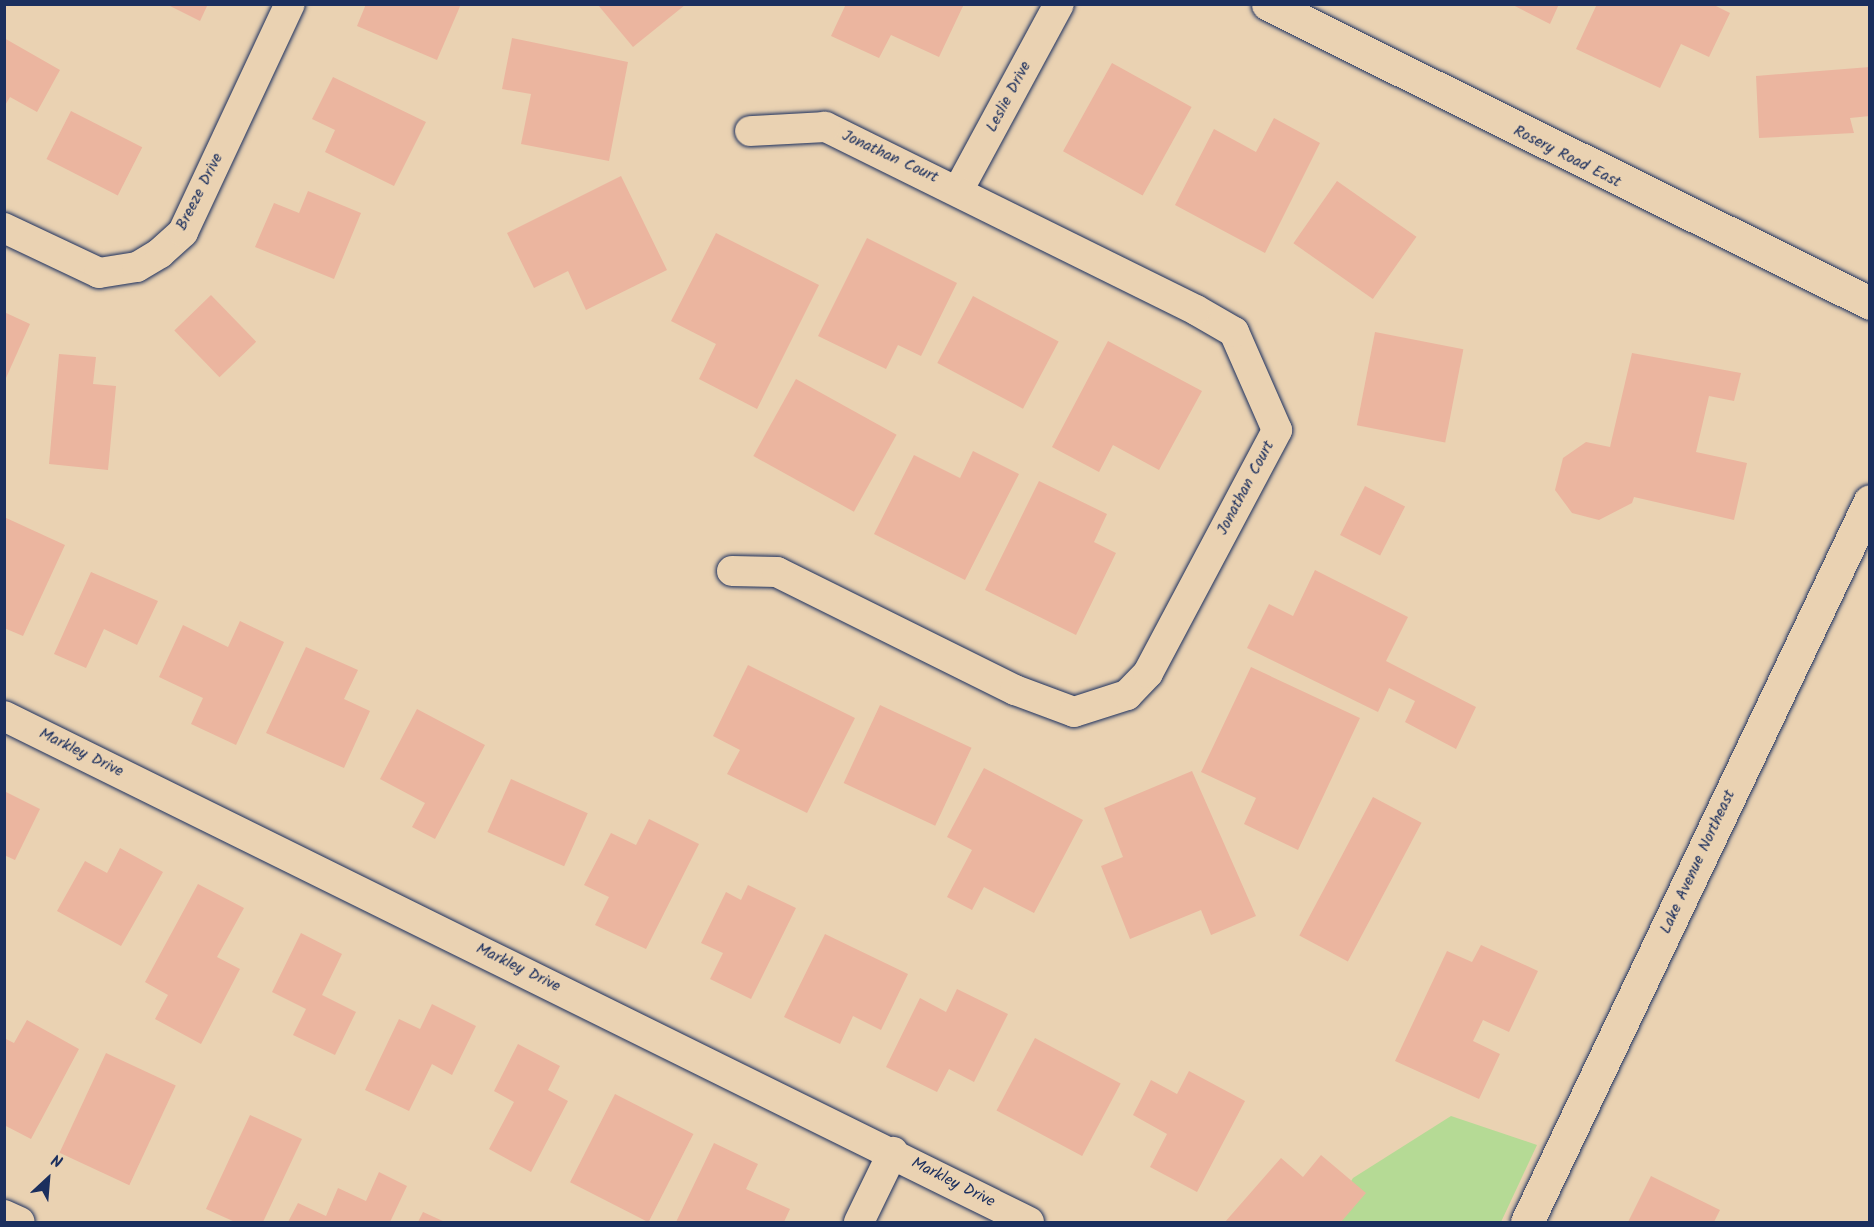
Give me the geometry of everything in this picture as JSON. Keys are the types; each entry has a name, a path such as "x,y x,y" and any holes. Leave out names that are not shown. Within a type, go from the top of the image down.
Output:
{"street":[{"name":"Breeze Drive","path":"4,228 99,273 137,267 160,253 183,232 290,4"},
{"name":"Leslie Drive","path":"959,189 1059,4"},
{"name":"Rosery Road East","path":"1268,4 1869,303"},
{"name":"Jonathan Court","path":"732,571 777,572 1015,690 1074,712 1127,695 1148,673 1277,430 1234,332 959,189 825,127 750,131"},
{"name":"Lake Avenue Northeast","path":"1527,1222 1869,501"},
{"name":"Markley Drive","path":"4,716 893,1152 1029,1222"},
{"path":"858,1222 893,1152"},
{"path":"4,1215 20,1222"}],"green space":[{"path":"1451,1116 1537,1145 1501,1222 1325,1222 1353,1178"}],"building":[{"path":"166,4 208,4 200,21"},
{"path":"366,4 461,4 437,60 357,26"},
{"path":"846,4 964,4 939,57 891,35 879,58 831,36"},
{"path":"1511,4 1559,4 1550,24"},
{"path":"1597,4 1712,4 1730,13 1709,57 1681,44 1660,88 1576,49"},
{"path":"598,5 685,5 633,47"},
{"path":"4,38 60,70 37,112 10,97 4,107"},
{"path":"512,38 628,62 609,161 521,144 531,94 502,89"},
{"path":"1112,63 1192,107 1143,195 1063,151"},
{"path":"1870,67 1870,116 1850,118 1854,133 1759,138 1756,76"},
{"path":"333,77 426,122 394,186 325,152 335,130 312,119"},
{"path":"71,111 142,147 118,195 46,159"},
{"path":"1274,118 1320,143 1265,253 1175,205 1214,129 1256,152"},
{"path":"621,176 667,270 586,310 568,271 534,288 507,233"},
{"path":"1337,181 1416,237 1373,299 1293,243"},
{"path":"308,191 361,213 334,279 255,247 274,203 299,213"},
{"path":"716,233 819,285 757,409 699,379 716,344 671,321"},
{"path":"867,238 957,283 921,356 898,345 886,369 818,336"},
{"path":"211,295 256,342 219,377 174,330"},
{"path":"973,296 1059,342 1023,409 937,363"},
{"path":"4,312 30,324 6,378 4,377"},
{"path":"1375,332 1463,349 1445,442 1357,425"},
{"path":"1108,341 1202,391 1159,470 1113,445 1099,472 1052,447"},
{"path":"1632,353 1741,373 1734,401 1709,396 1696,452 1747,463 1734,520 1634,497 1632,503 1599,520 1572,513 1555,490 1563,458 1586,442 1610,447"},
{"path":"59,354 96,357 93,384 116,386 108,470 49,464"},
{"path":"796,379 897,435 854,512 753,456"},
{"path":"973,451 1019,474 965,580 874,534 914,455 960,478"},
{"path":"1039,481 1107,514 1094,542 1116,553 1076,635 985,590"},
{"path":"1365,486 1405,506 1380,555 1340,535"},
{"path":"4,517 65,545 23,636 4,628"},
{"path":"1315,570 1408,617 1386,661 1476,707 1456,749 1405,722 1415,701 1389,688 1378,712 1247,648 1269,604 1293,616"},
{"path":"91,572 158,601 137,645 104,629 86,668 54,654"},
{"path":"240,621 284,642 236,745 191,724 203,698 159,677 183,625 228,647"},
{"path":"306,647 358,670 344,699 370,711 344,768 266,733"},
{"path":"748,665 855,718 807,813 727,774 740,750 713,736"},
{"path":"1251,667 1360,718 1298,850 1244,824 1256,798 1201,772"},
{"path":"880,705 972,748 935,826 844,783"},
{"path":"417,709 485,745 435,839 412,827 425,803 380,779"},
{"path":"984,768 1083,820 1034,913 984,887 972,910 947,897 972,850 947,837"},
{"path":"1192,771 1256,916 1211,935 1201,910 1130,939 1101,866 1123,857 1104,808"},
{"path":"511,779 588,813 564,866 487,832"},
{"path":"4,791 40,809 15,860 4,855"},
{"path":"1373,797 1422,823 1348,961 1299,936"},
{"path":"649,819 699,844 646,949 595,925 609,897 584,885 611,833 636,845"},
{"path":"120,848 163,872 121,946 57,911 85,861 107,873"},
{"path":"198,884 244,908 217,957 240,969 201,1044 155,1019 168,995 145,982"},
{"path":"748,885 796,908 751,999 710,979 723,953 701,943 726,892 741,900"},
{"path":"301,933 342,954 322,995 356,1012 335,1055 293,1035 306,1009 272,992"},
{"path":"825,934 908,974 881,1030 853,1016 840,1044 784,1017"},
{"path":"1481,945 1538,971 1509,1032 1483,1020 1473,1041 1500,1054 1479,1099 1395,1061 1447,951 1472,962"},
{"path":"957,989 1008,1014 974,1082 949,1069 937,1092 886,1067 920,998 946,1012"},
{"path":"432,1004 476,1026 452,1075 432,1064 409,1111 365,1090 399,1019 420,1029"},
{"path":"27,1020 79,1049 31,1139 4,1125 4,1038 14,1043"},
{"path":"1035,1038 1121,1084 1082,1156 997,1110"},
{"path":"518,1044 560,1066 548,1090 568,1101 531,1172 489,1149 514,1102 494,1091"},
{"path":"106,1053 176,1086 129,1185 60,1153"},
{"path":"1189,1071 1245,1101 1197,1192 1150,1167 1167,1134 1133,1115 1151,1080 1177,1094"},
{"path":"615,1094 693,1134 649,1222 570,1182"},
{"path":"250,1115 302,1139 263,1222 235,1222 206,1209"},
{"path":"714,1143 758,1164 746,1189 790,1209 784,1222 676,1222"},
{"path":"1321,1155 1366,1193 1341,1222 1225,1222 1281,1158 1303,1177"},
{"path":"379,1172 407,1186 390,1222 288,1222 298,1203 326,1216 338,1188 366,1201"},
{"path":"1651,1176 1720,1210 1714,1222 1628,1222"},
{"path":"423,1212 445,1222 418,1222"}]}
